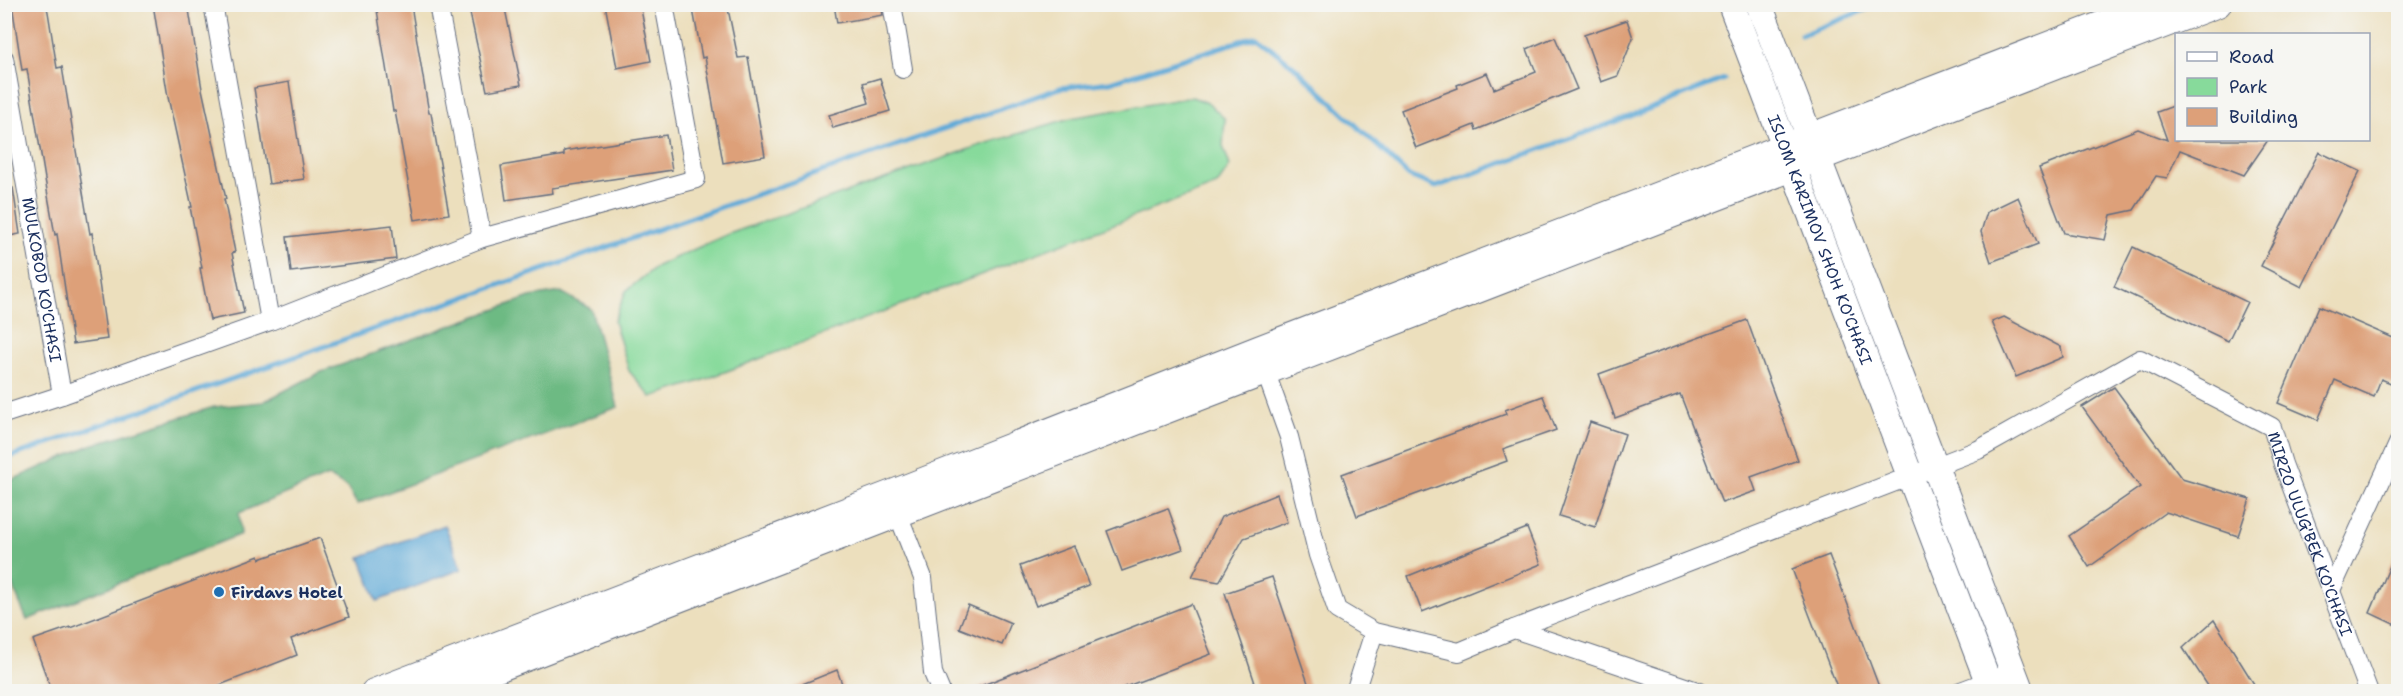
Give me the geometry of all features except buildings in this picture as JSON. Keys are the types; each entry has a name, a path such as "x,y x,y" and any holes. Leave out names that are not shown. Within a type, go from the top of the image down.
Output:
{"main road":[{"name":"ISLOM KARIMOV SHOH KO'CHASI","path":"1731,4 1990,686"},
{"name":"ISLOM KARIMOV SHOH KO'CHASI","path":"1759,4 2017,682"},
{"path":"374,692 894,503 1266,372 2155,4"},
{"path":"1814,146 2218,4"},
{"path":"438,692 1258,349 1789,156"}],"street":[{"path":"213,4 270,321"},
{"path":"438,4 482,238"},
{"path":"4,414 270,321 482,238 696,179 664,4"},
{"path":"892,4 903,69"},
{"name":"MULKOBOD KO'CHASI","path":"4,58 62,395"},
{"path":"1258,349 1289,437 1318,555 1337,610 1374,632 1459,652 1936,466"},
{"name":"MIRZO ULUG'BEK KO'CHASI","path":"1936,466 1978,450 2140,359 2272,428 2283,464 2369,692"},
{"path":"2331,590 2398,444"},
{"path":"894,503 923,578 933,673 941,692"},
{"path":"1514,629 1700,692"},
{"path":"1355,692 1374,632"},
{"path":"1958,692 2017,682"}],"green space":[{"path":"1192,97 1208,103 1225,119 1223,146 1230,166 1217,185 701,381 651,397 629,371 614,321 626,291 657,266 726,235 981,145 1071,118"},
{"path":"561,292 591,309 618,407 357,504 347,487 328,476 239,513 241,534 27,620 5,568 5,483 91,445 214,407 263,402 319,373 530,297"}],"water":[{"path":"445,525 462,569 377,601 360,557"}],"waterway":[{"path":"1801,35 1880,4"},
{"path":"4,459 1060,88 1110,82 1256,36 1297,69 1409,176 1436,187 1626,118 1724,79"}],"place":[{"name":"Firdavs Hotel","path":"219,592"}]}
